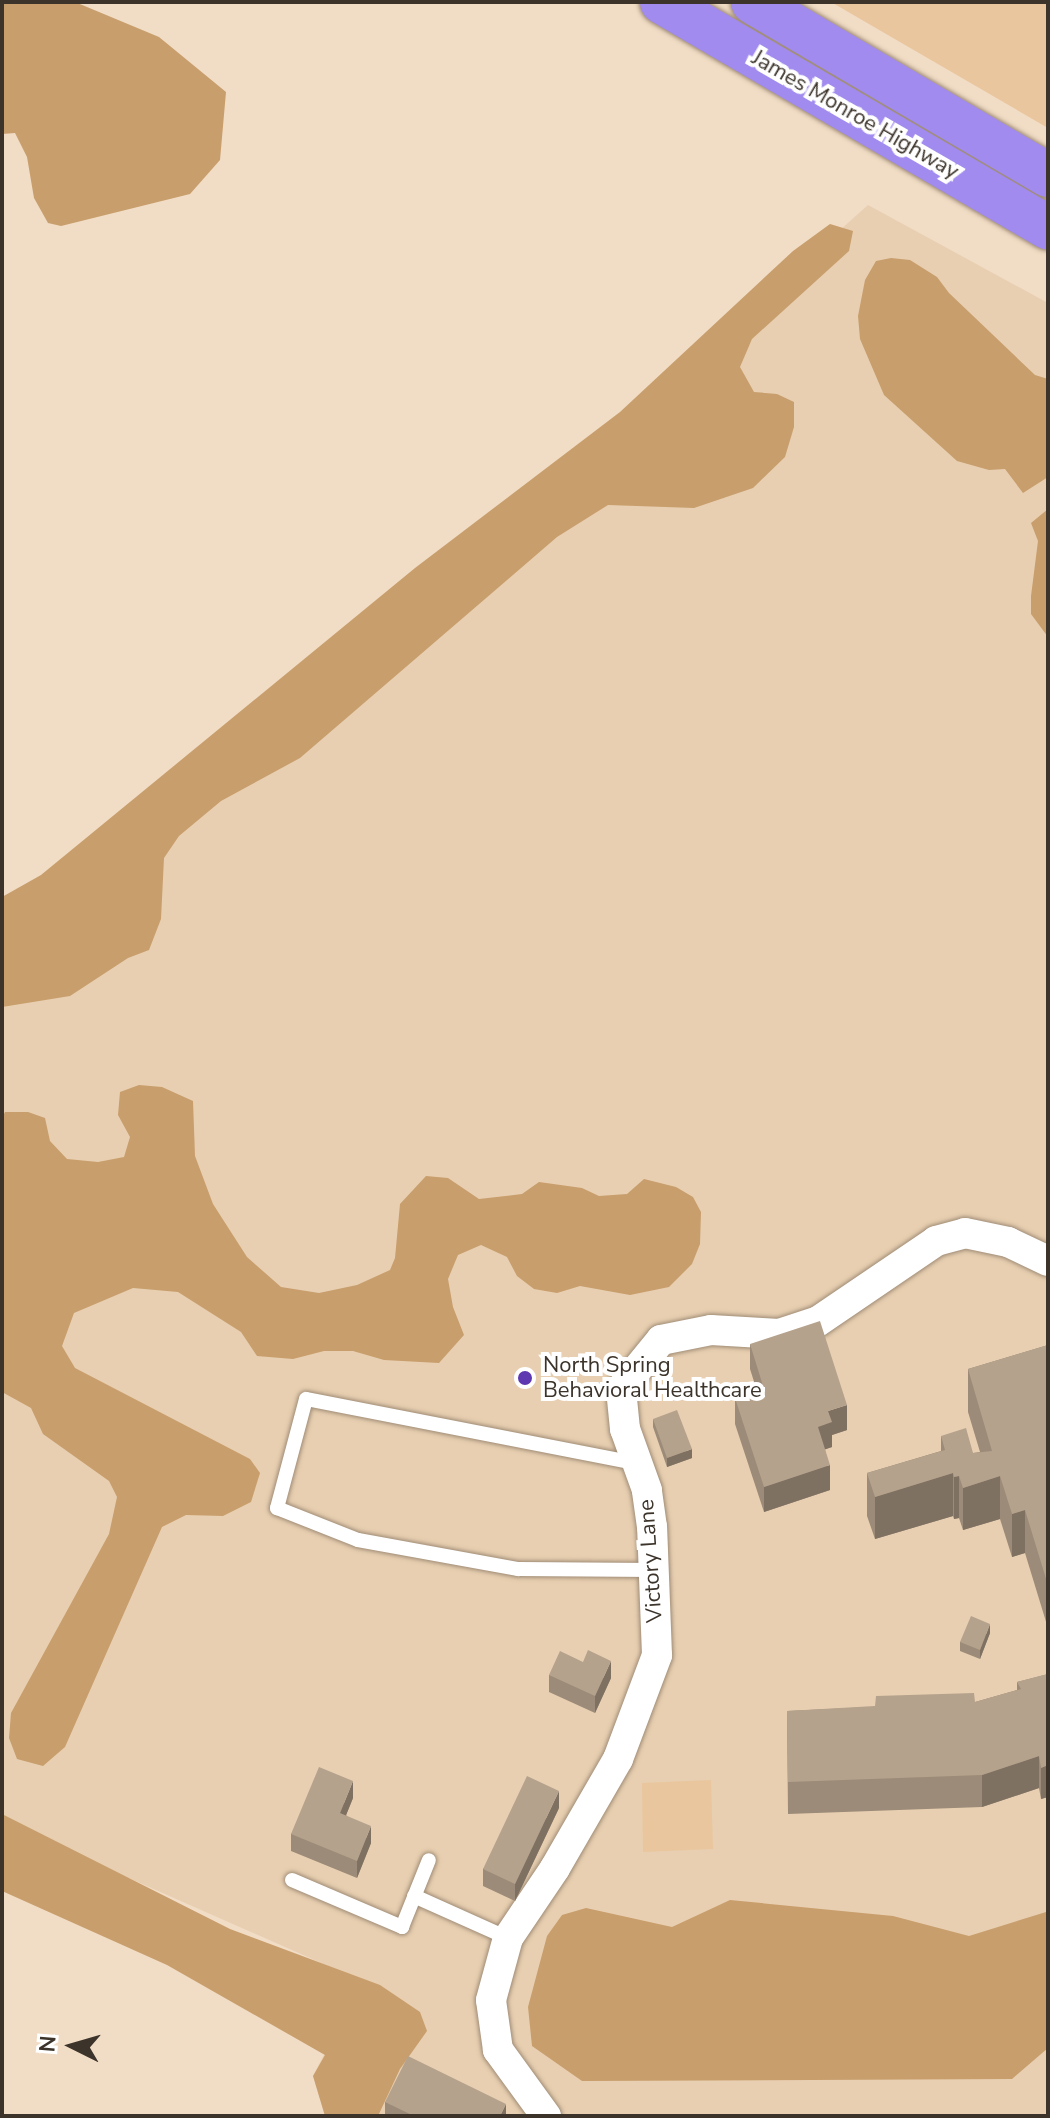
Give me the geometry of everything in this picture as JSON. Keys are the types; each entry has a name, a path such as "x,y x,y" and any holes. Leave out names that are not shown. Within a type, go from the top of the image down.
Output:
{"highway":[{"name":"James Monroe Highway","path":"662,2 1048,228"},
{"name":"James Monroe Highway","path":"753,2 1048,175"}],"street":[{"name":"Victory Lane","path":"546,2116 498,2050 491,2000 508,1938 555,1868 618,1759 657,1655 647,1490 625,1429 621,1389 661,1340 711,1330 779,1334 817,1322 936,1241 965,1233 1008,1242 1048,1261"}],"lane":[{"path":"635,1463 306,1399 277,1508 358,1540 518,1569 654,1570"},
{"path":"292,1880 402,1927 429,1860"},
{"path":"414,1896 508,1938"}],"shaded area":[{"path":"2,2 75,2 159,37 226,92 220,160 190,194 61,226 48,223 34,198 27,157 15,133 2,134"},
{"path":"831,2 1048,2 1048,128"},
{"name":"North Spring Behavioral Healthcare","path":"868,205 1048,303 1048,2116 325,2116 313,2076 362,1981 2,1822 2,933 659,392"},
{"path":"830,224 853,231 849,251 752,339 740,367 754,392 777,394 794,402 794,427 785,457 753,488 694,508 608,505 557,537 300,758 221,801 179,836 164,858 161,919 149,950 128,958 70,996 2,1007 2,897 41,875 415,568 620,412 793,251"},
{"path":"891,258 910,260 937,277 949,293 1035,375 1048,379 1048,477 1023,493 1005,469 989,470 957,461 884,395 860,339 858,316 865,280 876,261"},
{"path":"1048,509 1048,637 1031,614 1038,541 1031,523"},
{"path":"139,1085 162,1087 193,1101 195,1156 213,1204 247,1257 281,1287 319,1293 357,1285 390,1270 395,1258 400,1204 426,1176 448,1178 479,1199 522,1194 539,1182 582,1188 599,1196 627,1194 644,1179 676,1187 693,1197 701,1212 700,1244 692,1264 669,1287 630,1295 580,1286 557,1293 534,1289 517,1276 507,1257 481,1245 458,1255 448,1279 453,1307 464,1335 439,1363 384,1360 353,1351 324,1351 293,1359 257,1356 241,1332 178,1292 133,1288 74,1313 62,1346 75,1368 250,1459 260,1473 251,1502 223,1516 186,1515 162,1527 65,1747 43,1766 17,1759 9,1738 11,1713 109,1534 117,1497 109,1481 43,1434 31,1408 2,1392 2,1118 5,1112 28,1112 45,1118 50,1141 67,1159 98,1162 124,1157 130,1137 118,1115 120,1092"},
{"path":"711,1780 713,1849 643,1852 642,1783"},
{"path":"2,1814 230,1929 380,1985 420,2012 427,2031 400,2069 378,2116 325,2116 313,2076 325,2055 167,1965 2,1891"},
{"path":"730,1900 893,1916 969,1936 1046,1912 1048,2048 1012,2079 582,2081 532,2046 528,2007 547,1936 562,1915 586,1908 672,1927"}],"building":[{"path":"820,1321 847,1405 828,1411 832,1422 818,1427 830,1465 764,1487 735,1398 764,1389 750,1344"},
{"path":"1048,1345 1047,1582 1025,1510 1012,1514 1000,1476 963,1488 959,1476 954,1477 953,1473 875,1497 867,1473 945,1450 941,1436 966,1428 973,1453 992,1451 968,1369"},
{"path":"677,1410 692,1449 667,1458 653,1419"},
{"path":"971,1616 990,1624 980,1650 960,1642"},
{"path":"588,1650 611,1661 595,1696 549,1675 560,1651 583,1662"},
{"path":"1048,1674 1048,1765 1041,1768 1039,1756 982,1775 788,1782 787,1711 875,1706 876,1696 974,1693 975,1702 1021,1689 1017,1682"},
{"path":"319,1767 353,1781 340,1813 371,1826 357,1861 291,1834"},
{"path":"527,1776 559,1791 515,1884 483,1869"},
{"path":"408,2056 506,2104 500,2116 414,2116 385,2102"}],"place":[{"name":"North Spring Behavioral Healthcare","path":"525,1378"}]}
